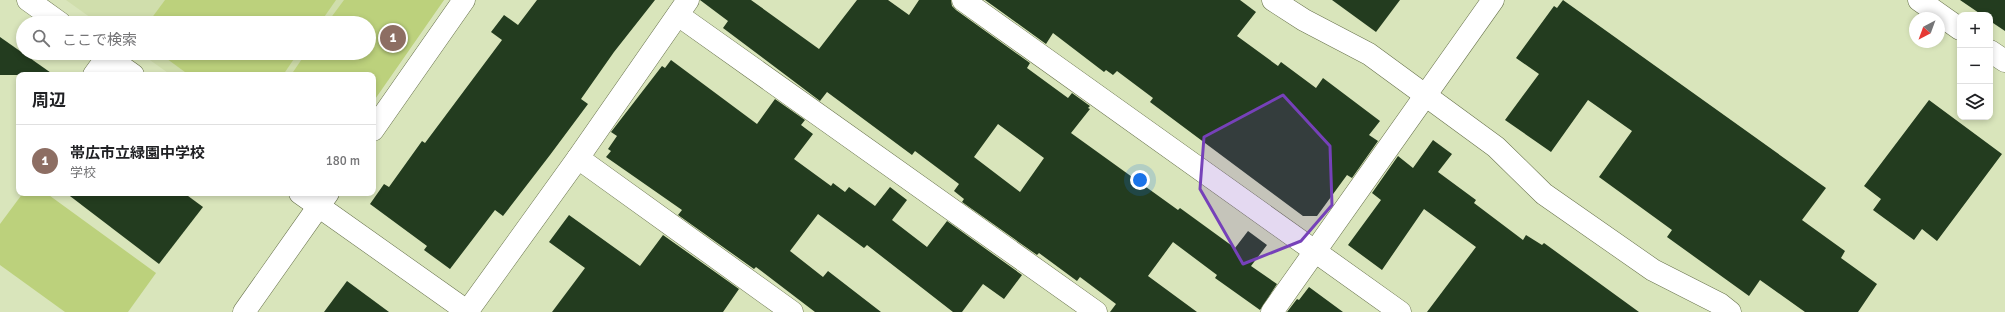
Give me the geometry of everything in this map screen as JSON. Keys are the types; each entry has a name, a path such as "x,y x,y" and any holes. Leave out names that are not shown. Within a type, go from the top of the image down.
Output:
{"street":[{"path":"28,0 50,16"},
{"path":"376,126 464,0"},
{"path":"963,0 1400,312"},
{"path":"1273,0 1304,20 1369,54 1426,94 1496,147 1544,194 1653,270 1720,304 1730,312"},
{"path":"1272,312 1493,0"},
{"path":"1919,0 1957,27"},
{"path":"310,196 324,200 467,312 578,158 683,8 1096,312"},
{"path":"1993,52 2005,61"},
{"path":"96,72 102,60"},
{"path":"111,60 129,72"},
{"path":"578,158 792,312"},
{"path":"244,312 324,200"}],"highlighted area":[{"path":"1283,95 1330,146 1332,205 1301,241 1243,264 1200,189 1204,137"}],"shaded area":[{"path":"66,0 444,0 376,98 376,72 167,72 150,60 376,60 376,16 88,16"}],"green space":[{"path":"165,0 336,0 325,16 153,16"},
{"path":"344,0 444,0 376,98 376,72 293,72 301,60 376,60 376,16 332,16"},
{"path":"169,60 293,60 285,72 185,72"},
{"path":"21,196 50,196 156,273 128,312 65,312 0,265 0,224"}],"building":[{"path":"537,0 655,0 614,52 581,99 588,104 550,155 503,216 495,210 450,269 424,250 427,246 370,204 384,184 389,187 422,141 425,143 502,40 491,32 504,15 518,25"},
{"path":"700,0 751,0 819,49 857,0 888,0 909,15 919,0 951,0 952,6 956,10 1030,63 1027,68 1068,98 1072,93 1090,106 1088,108 1090,109 1071,133 1178,210 1180,208 1235,248 1248,231 1267,245 1251,266 1277,284 1260,310 1215,278 1217,275 1173,242 1148,276 1197,312 1110,312 1116,304 1080,277 1077,281 1039,253 1037,255 962,202 964,199 954,191 959,184 915,151 912,155 827,92 820,101 723,28 728,21","holes":["998,124 1044,158 1020,192 974,157"]},
{"path":"985,0 1240,0 1256,12 1237,36 1278,66 1281,62 1316,88 1323,78 1380,121 1369,135 1378,141 1352,178 1347,175 1317,216 1303,216 1150,102 1153,98 1117,71 1113,75 1106,70 1104,72 1053,33 1046,44"},
{"path":"1332,0 1400,0 1376,32"},
{"path":"1563,0 1826,188 1802,220 1845,251 1841,258 1877,284 1858,312 1805,312 1760,280 1749,296 1667,237 1672,230 1599,177 1632,131 1588,100 1551,152 1505,120 1539,74 1516,58 1554,6 1557,8"},
{"path":"1960,0 2005,0 2005,31 1993,23 1993,12 1978,12"},
{"path":"0,37 16,48 16,60 33,60 50,72 16,72 16,75 0,75"},
{"path":"671,60 757,124 775,99 805,120 801,125 813,134 794,159 831,186 833,183 845,192 849,187 875,206 890,187 907,200 892,220 927,247 947,221 1022,275 1004,299 983,284 962,312 953,312 867,245 864,248 818,214 790,251 823,277 828,271 881,312 815,312 756,267 754,269 678,215 682,210 606,157 611,151 608,149 617,136 611,132 662,66 665,68"},
{"path":"1929,100 2002,154 1937,241 1922,229 1914,240 1873,210 1881,199 1864,186"},
{"path":"1433,140 1452,154 1438,172 1476,200 1474,203 1523,240 1526,235 1542,245 1544,243 1639,312 1427,312 1476,247 1424,209 1382,270 1348,245 1381,200 1372,193 1398,156 1413,168"},
{"path":"70,196 188,196 203,207 159,264"},
{"path":"569,215 640,266 663,235 739,289 723,312 552,312 585,268 549,242"},
{"path":"347,281 389,312 324,312"},
{"path":"1309,287 1343,312 1287,312"}],"place":[{"name":"帯広市立緑園中学校","path":"393,38"}]}
